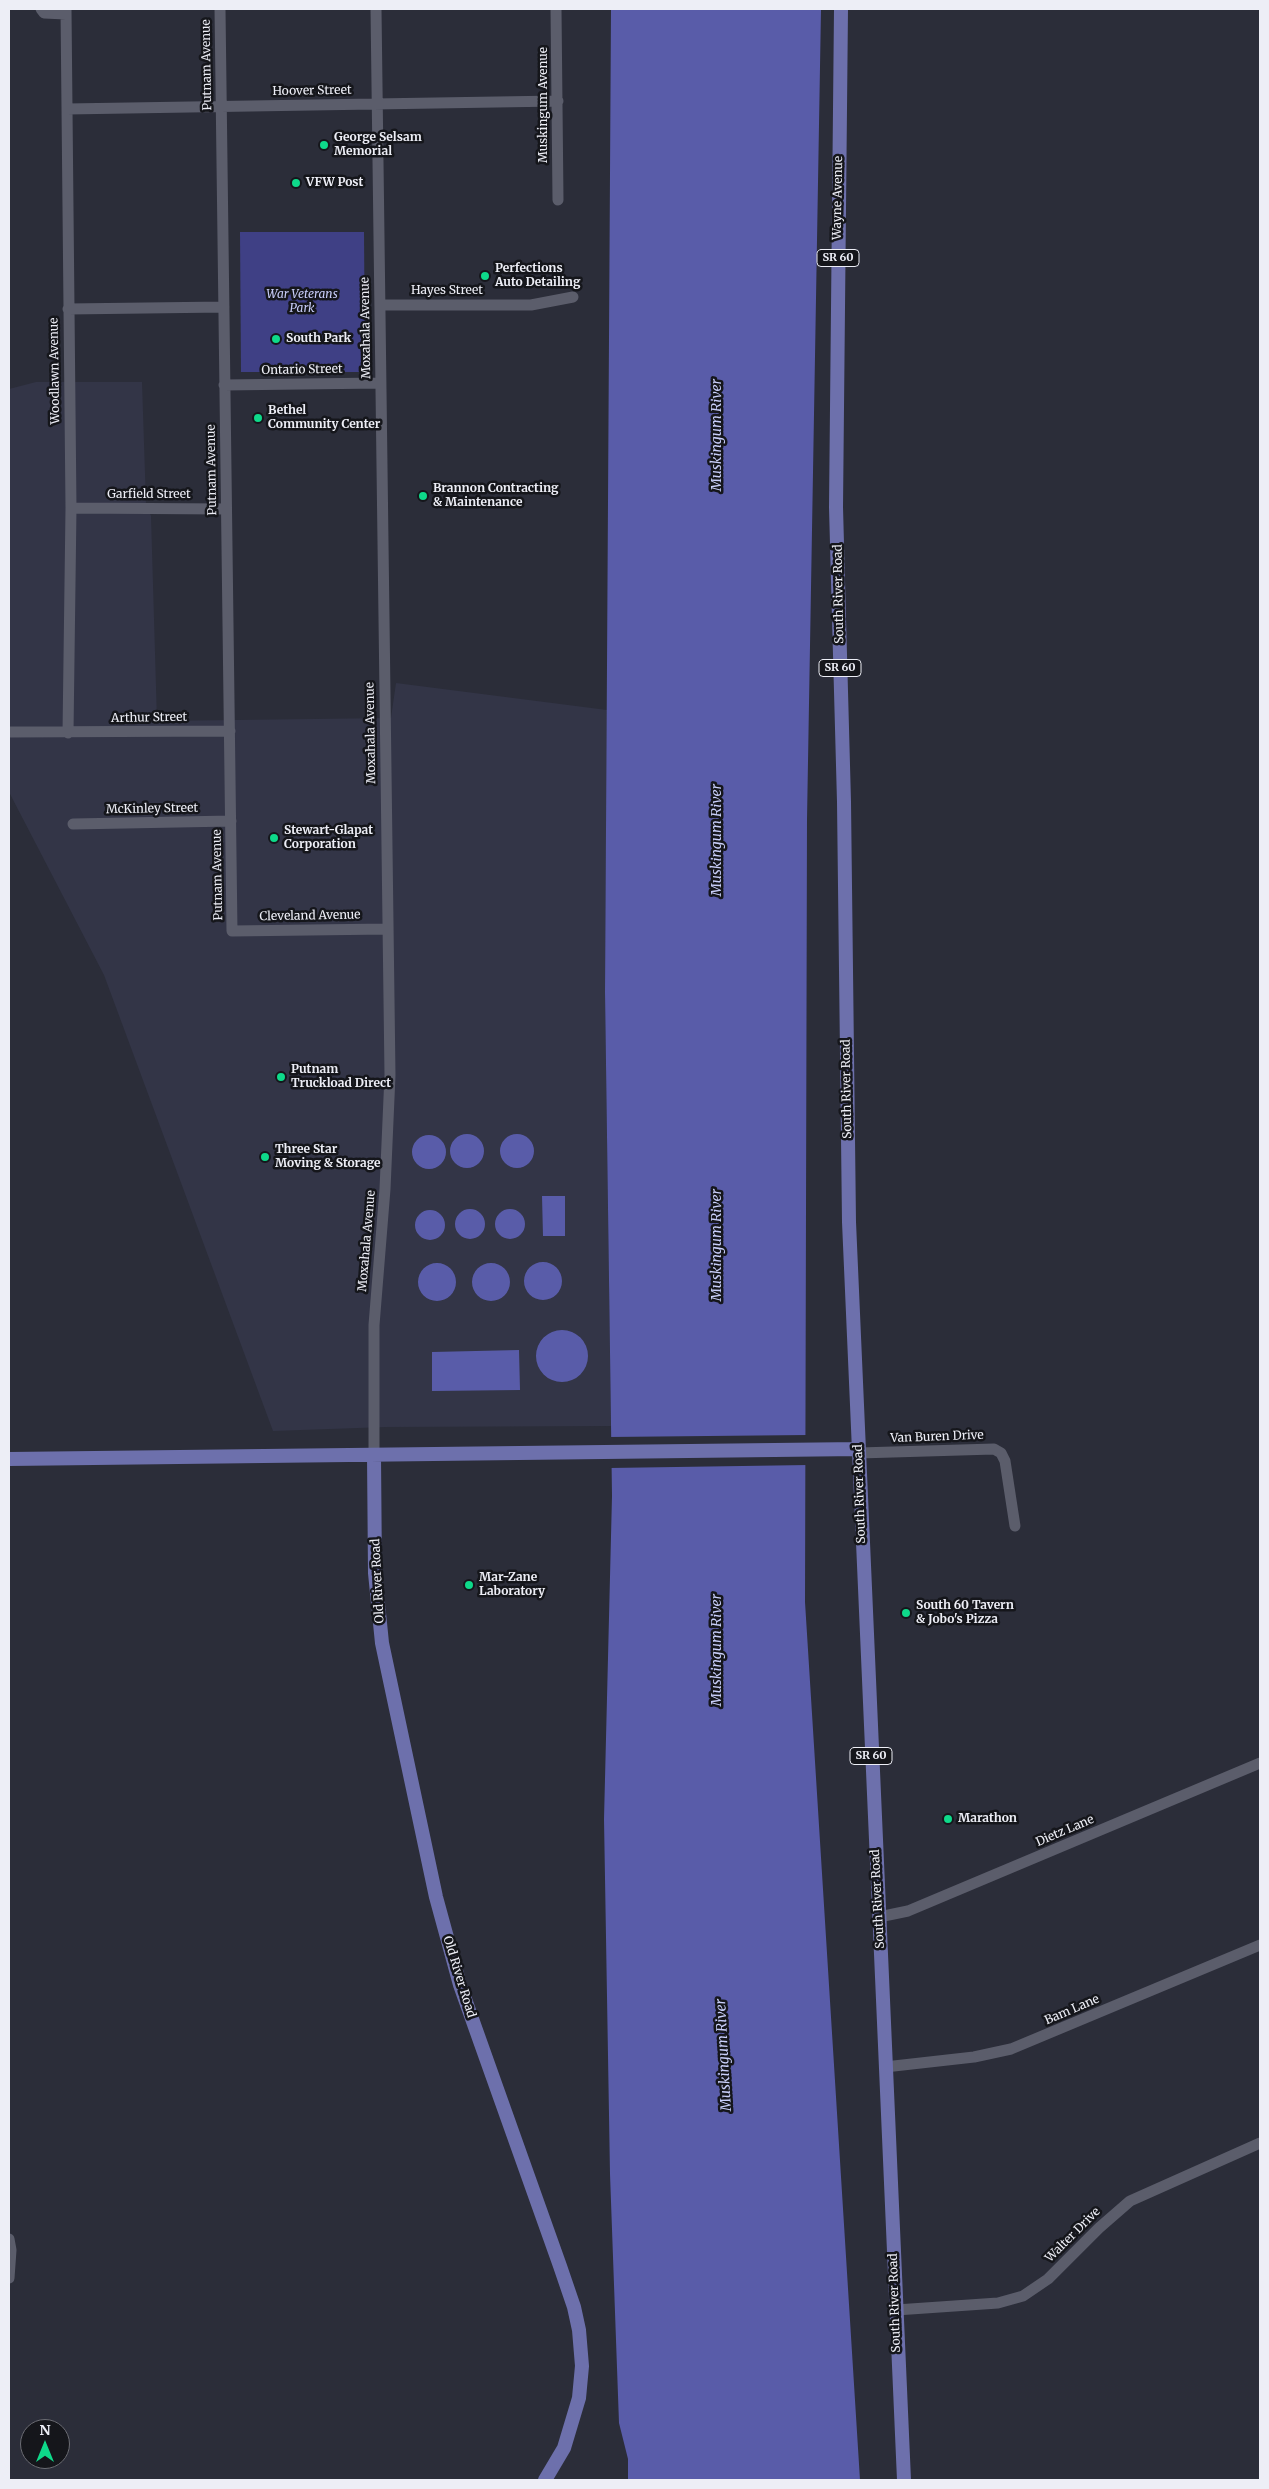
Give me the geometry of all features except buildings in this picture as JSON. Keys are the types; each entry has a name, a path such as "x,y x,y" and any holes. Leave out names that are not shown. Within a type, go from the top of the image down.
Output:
{"main road":[{"name":"Wayne Avenue","path":"836,507 841,9"},
{"name":"South River Road","path":"836,507 844,792 849,1212 904,2480"},
{"path":"9,1459 859,1451"},
{"name":"Old River Road","path":"374,1456 375,1573 382,1643 436,1897 460,1985 560,2266 574,2307 579,2330 582,2366 580,2398 564,2448 545,2480"}],"street":[{"path":"41,9 44,13 66,11"},
{"name":"Putnam Avenue","path":"220,9 232,931"},
{"name":"Moxahala Avenue","path":"374,1456 374,1325 385,1189 390,1075 376,9"},
{"name":"Muskingum Avenue","path":"556,9 558,200"},
{"name":"Woodlawn Avenue","path":"66,11 71,508 68,733"},
{"name":"Hoover Street","path":"67,109 558,101"},
{"name":"Hayes Street","path":"380,305 531,305 573,297"},
{"path":"68,309 224,307"},
{"name":"Ontario Street","path":"224,385 380,383"},
{"name":"Garfield Street","path":"71,508 226,509"},
{"name":"Arthur Street","path":"9,732 230,731"},
{"name":"McKinley Street","path":"73,824 231,821"},
{"name":"Cleveland Avenue","path":"232,931 387,929"},
{"name":"Van Buren Drive","path":"859,1451 994,1449 1001,1453 1005,1461 1016,1526"},
{"name":"Dietz Lane","path":"879,1917 908,1911 1260,1763"},
{"name":"Bam Lane","path":"885,2067 974,2057 1011,2049 1260,1945"},
{"name":"Walter Drive","path":"896,2310 998,2303 1023,2296 1048,2279 1099,2228 1130,2201 1260,2143"},
{"path":"9,2239 11,2250 9,2278"}],"shaded area":[{"path":"36,382 142,382 146,504 151,516 157,721 391,718 396,683 607,710 605,992 611,1426 386,1427 273,1431 104,975 9,792 9,389"}],"green space":[{"name":"War Veterans Park","path":"240,232 364,232 365,372 241,372"}],"water":[{"name":"Muskingum River","path":"611,9 821,9 807,819 805,1602 860,2480 628,2480 628,2459 619,2423 610,2174 604,1819 612,1496 605,992"},
{"path":"467,1134 479,1139 484,1151 479,1163 467,1168 455,1163 450,1151 455,1139"},
{"path":"517,1134 529,1139 534,1151 529,1163 517,1168 505,1163 500,1151 505,1139"},
{"path":"429,1135 441,1140 446,1152 441,1164 429,1169 417,1164 412,1152 417,1140"},
{"path":"542,1196 565,1196 565,1236 543,1236"},
{"path":"470,1209 476,1210 484,1218 484,1230 476,1238 470,1239 464,1238 456,1230 455,1224 456,1218 464,1210"},
{"path":"510,1209 516,1210 524,1218 524,1230 516,1238 510,1239 504,1238 496,1230 495,1224 496,1218 504,1210"},
{"path":"430,1210 436,1211 444,1219 444,1231 436,1239 430,1240 424,1239 416,1231 415,1225 416,1219 424,1211"},
{"path":"543,1262 557,1267 562,1281 557,1295 543,1300 529,1295 524,1281 529,1267"},
{"path":"437,1263 451,1268 456,1282 451,1296 437,1301 423,1296 418,1282 423,1268"},
{"path":"491,1263 505,1268 510,1282 505,1296 491,1301 477,1296 472,1282 477,1268"},
{"path":"557,1330 567,1330 576,1334 584,1342 588,1356 584,1370 576,1378 567,1382 557,1382 548,1378 540,1370 536,1361 536,1351 540,1342 548,1334"},
{"path":"519,1350 520,1390 432,1391 432,1352"}],"pier":[{"path":"808,1435 808,1465 609,1468 609,1437"}],"place":[{"name":"George Selsam Memorial","path":"324,145"},
{"name":"VFW Post","path":"296,183"},
{"name":"Perfections Auto Detailing","path":"485,276"},
{"name":"South Park","path":"276,339"},
{"name":"Bethel Community Center","path":"258,418"},
{"name":"Brannon Contracting & Maintenance","path":"423,496"},
{"name":"Stewart-Glapat Corporation","path":"274,838"},
{"name":"Putnam Truckload Direct","path":"281,1077"},
{"name":"Three Star Moving & Storage","path":"265,1157"},
{"name":"Mar-Zane Laboratory","path":"469,1585"},
{"name":"South 60 Tavern & Jobo's Pizza","path":"906,1613"},
{"name":"Marathon","path":"948,1819"}]}
